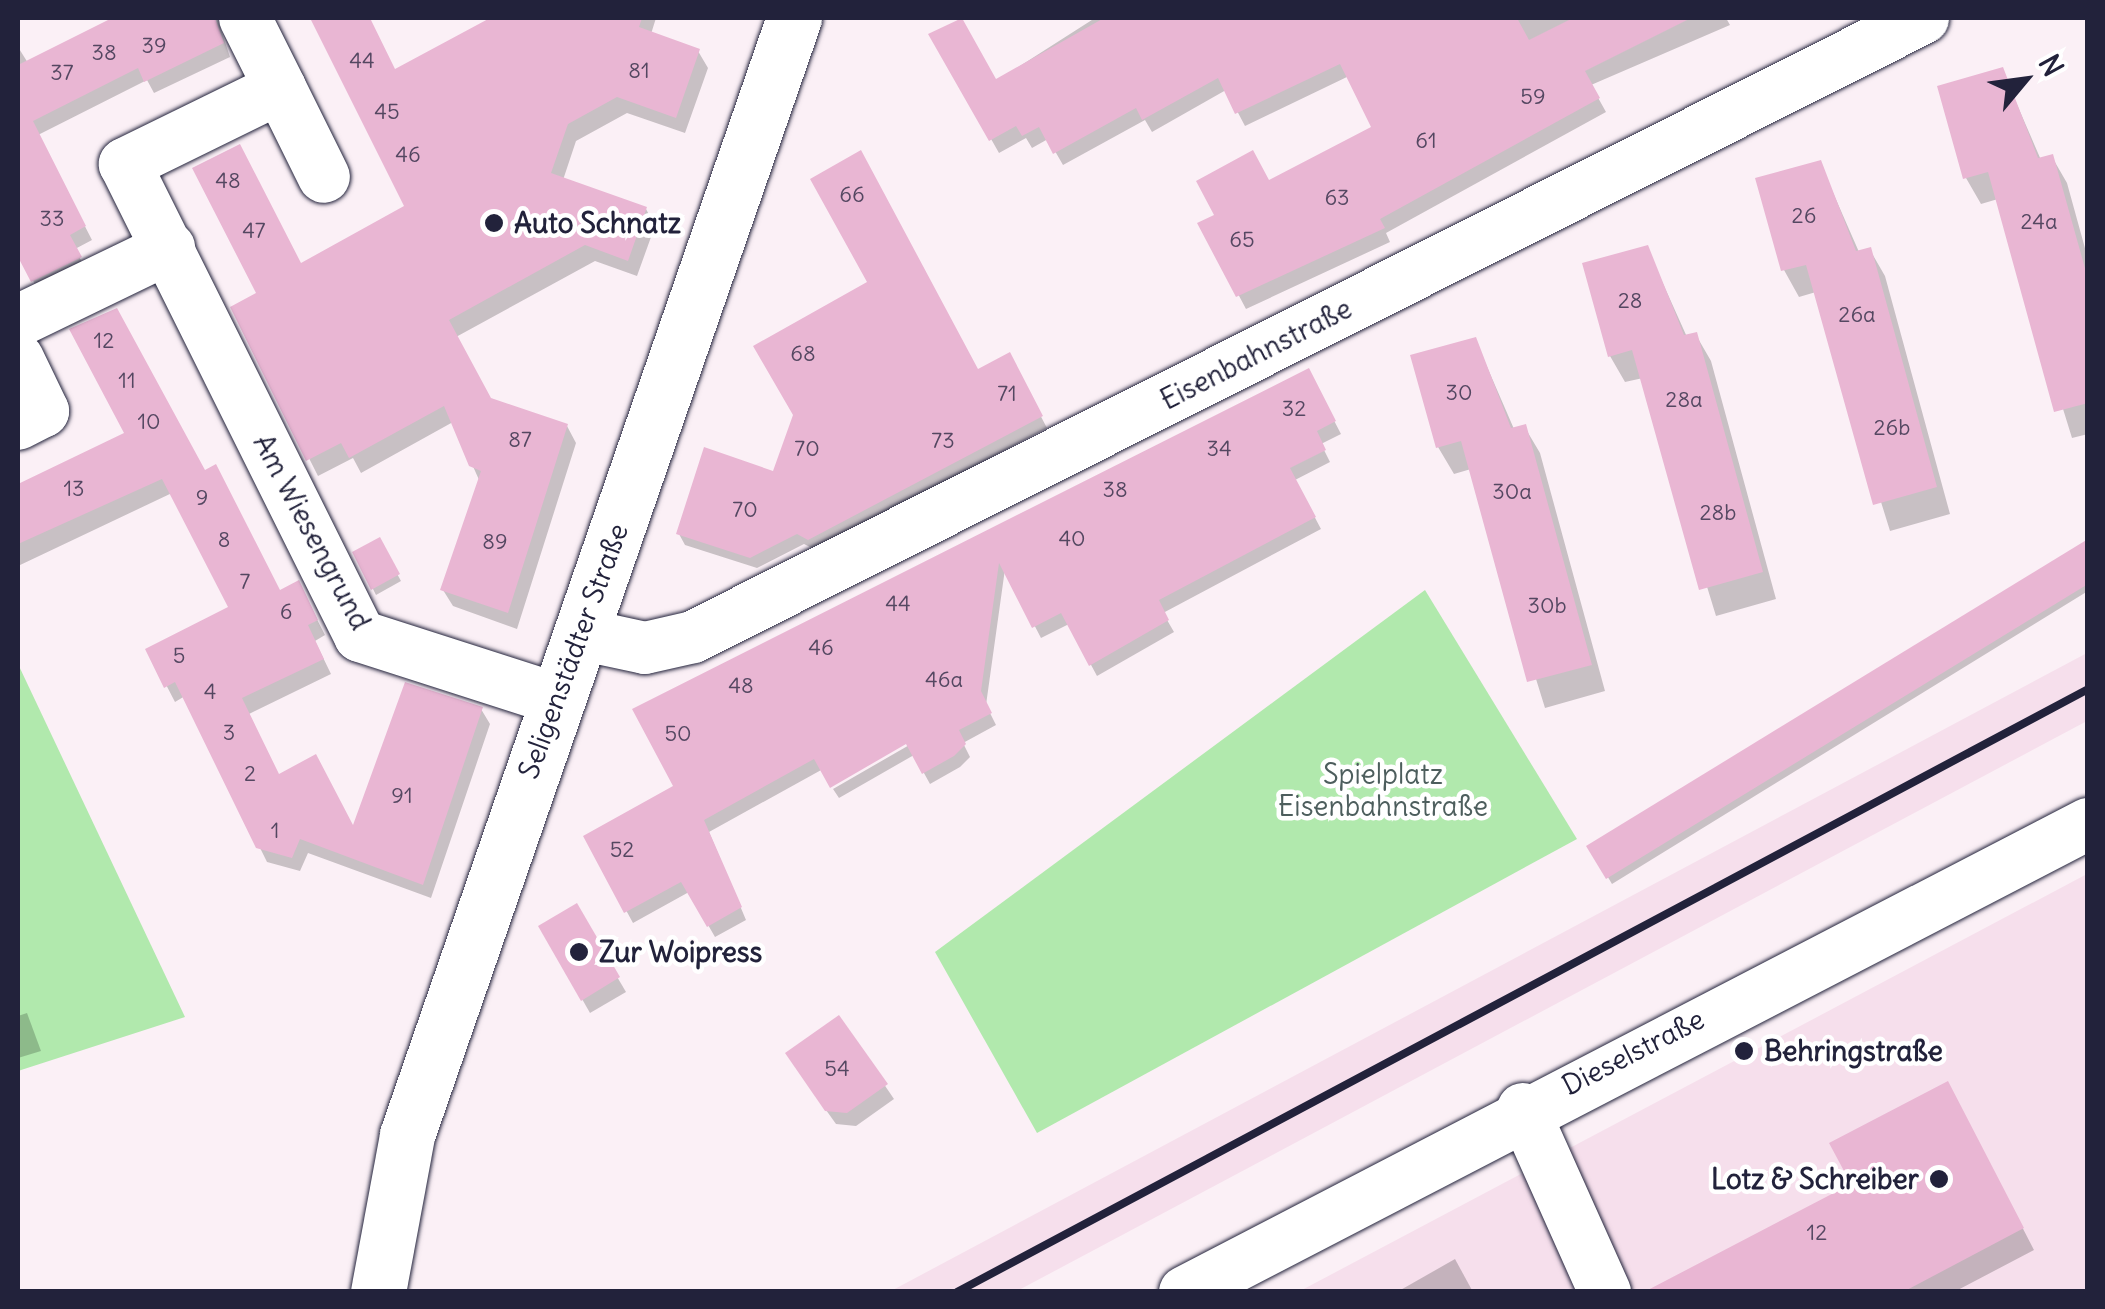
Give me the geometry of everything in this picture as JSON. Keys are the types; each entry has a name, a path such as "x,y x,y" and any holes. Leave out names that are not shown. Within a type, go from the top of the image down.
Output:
{"main road":[{"name":"Seligenstädter Straße","path":"378,1292 407,1136 794,18"}],"street":[{"path":"245,18 324,177"},
{"name":"Eisenbahnstraße","path":"580,634 645,648 693,637 1836,37 1923,18"},
{"name":"Am Wiesengrund","path":"280,88 125,164 360,636 556,698"},
{"path":"18,321 168,248"},
{"path":"18,358 43,411 18,424"},
{"name":"Dieselstraße","path":"1184,1292 1523,1109 2088,824"},
{"path":"1523,1109 1606,1292"}],"shaded area":[{"path":"2087,653 2087,721 1017,1291 891,1291"},
{"path":"2087,874 2087,1291 1300,1291"}],"green space":[{"name":"Spielplatz Eisenbahnstraße","path":"1425,590 1577,839 1037,1133 935,952"},
{"path":"18,664 185,1017 18,1071"}],"building":[{"path":"112,18 215,18 224,43 144,82 138,68 33,121 86,226 70,235 82,257 31,282 18,257 18,65"},
{"path":"310,18 370,18 395,69 490,18 642,18 639,27 700,49 676,118 617,97 568,124 551,173 647,207 628,261 585,245 449,320 491,398 568,424 508,613 440,590 481,471 469,466 444,406 349,458 341,443 306,461 230,307 256,293 192,168 240,144 301,263 404,206"},
{"path":"962,18 996,79 1104,18 1517,18 1529,40 1573,18 1691,18 1585,71 1600,98 1380,219 1385,228 1236,297 1197,223 1214,215 1196,181 1253,150 1269,180 1371,127 1340,64 1235,114 1218,78 1142,120 1136,108 1053,154 1039,127 1022,136 1016,126 989,141 928,34"},
{"path":"2003,67 2038,158 2053,154 2088,279 2088,403 2054,412 1988,172 1963,179 1937,86"},
{"path":"861,150 978,369 1010,352 1043,416 808,540 797,534 750,558 676,534 704,447 773,471 793,415 753,346 867,282 810,179"},
{"path":"1821,160 1856,251 1871,247 1937,487 1873,505 1806,265 1781,271 1755,178"},
{"path":"1648,245 1684,335 1697,332 1763,572 1699,590 1632,350 1608,357 1582,263"},
{"path":"117,308 205,470 216,464 280,590 299,580 318,620 308,625 324,659 242,698 279,774 316,754 353,825 405,682 483,707 423,885 300,839 292,858 256,848 175,682 164,688 145,649 228,607 162,479 18,544 18,484 124,433 69,329"},
{"path":"1476,337 1511,428 1526,424 1592,665 1527,682 1461,441 1436,448 1410,355"},
{"path":"1309,368 1336,421 1317,431 1326,450 1290,468 1316,517 1159,600 1169,620 1089,666 1061,613 1032,628 999,563 981,691 992,713 959,730 966,744 954,756 922,774 906,744 830,788 814,759 704,820 742,907 707,927 681,882 624,913 583,836 673,786 632,709"},
{"path":"380,537 400,574 371,590 352,552"},
{"path":"2088,539 2088,584 1606,879 1586,846"},
{"name":"Zur Woipress","path":"577,903 620,977 581,1001 538,926"},
{"path":"839,1015 888,1084 847,1113 825,1111 785,1053"},
{"path":"1948,1081 2024,1228 1903,1292 1644,1292 1851,1184 1829,1143"}],"railway":[{"path":"957,1292 2088,689"}],"place":[{"name":"Auto Schnatz","path":"494,223"},
{"name":"Zur Woipress","path":"579,952"},
{"name":"Behringstraße","path":"1744,1051"},
{"name":"Lotz & Schreiber","path":"1939,1179"}]}
